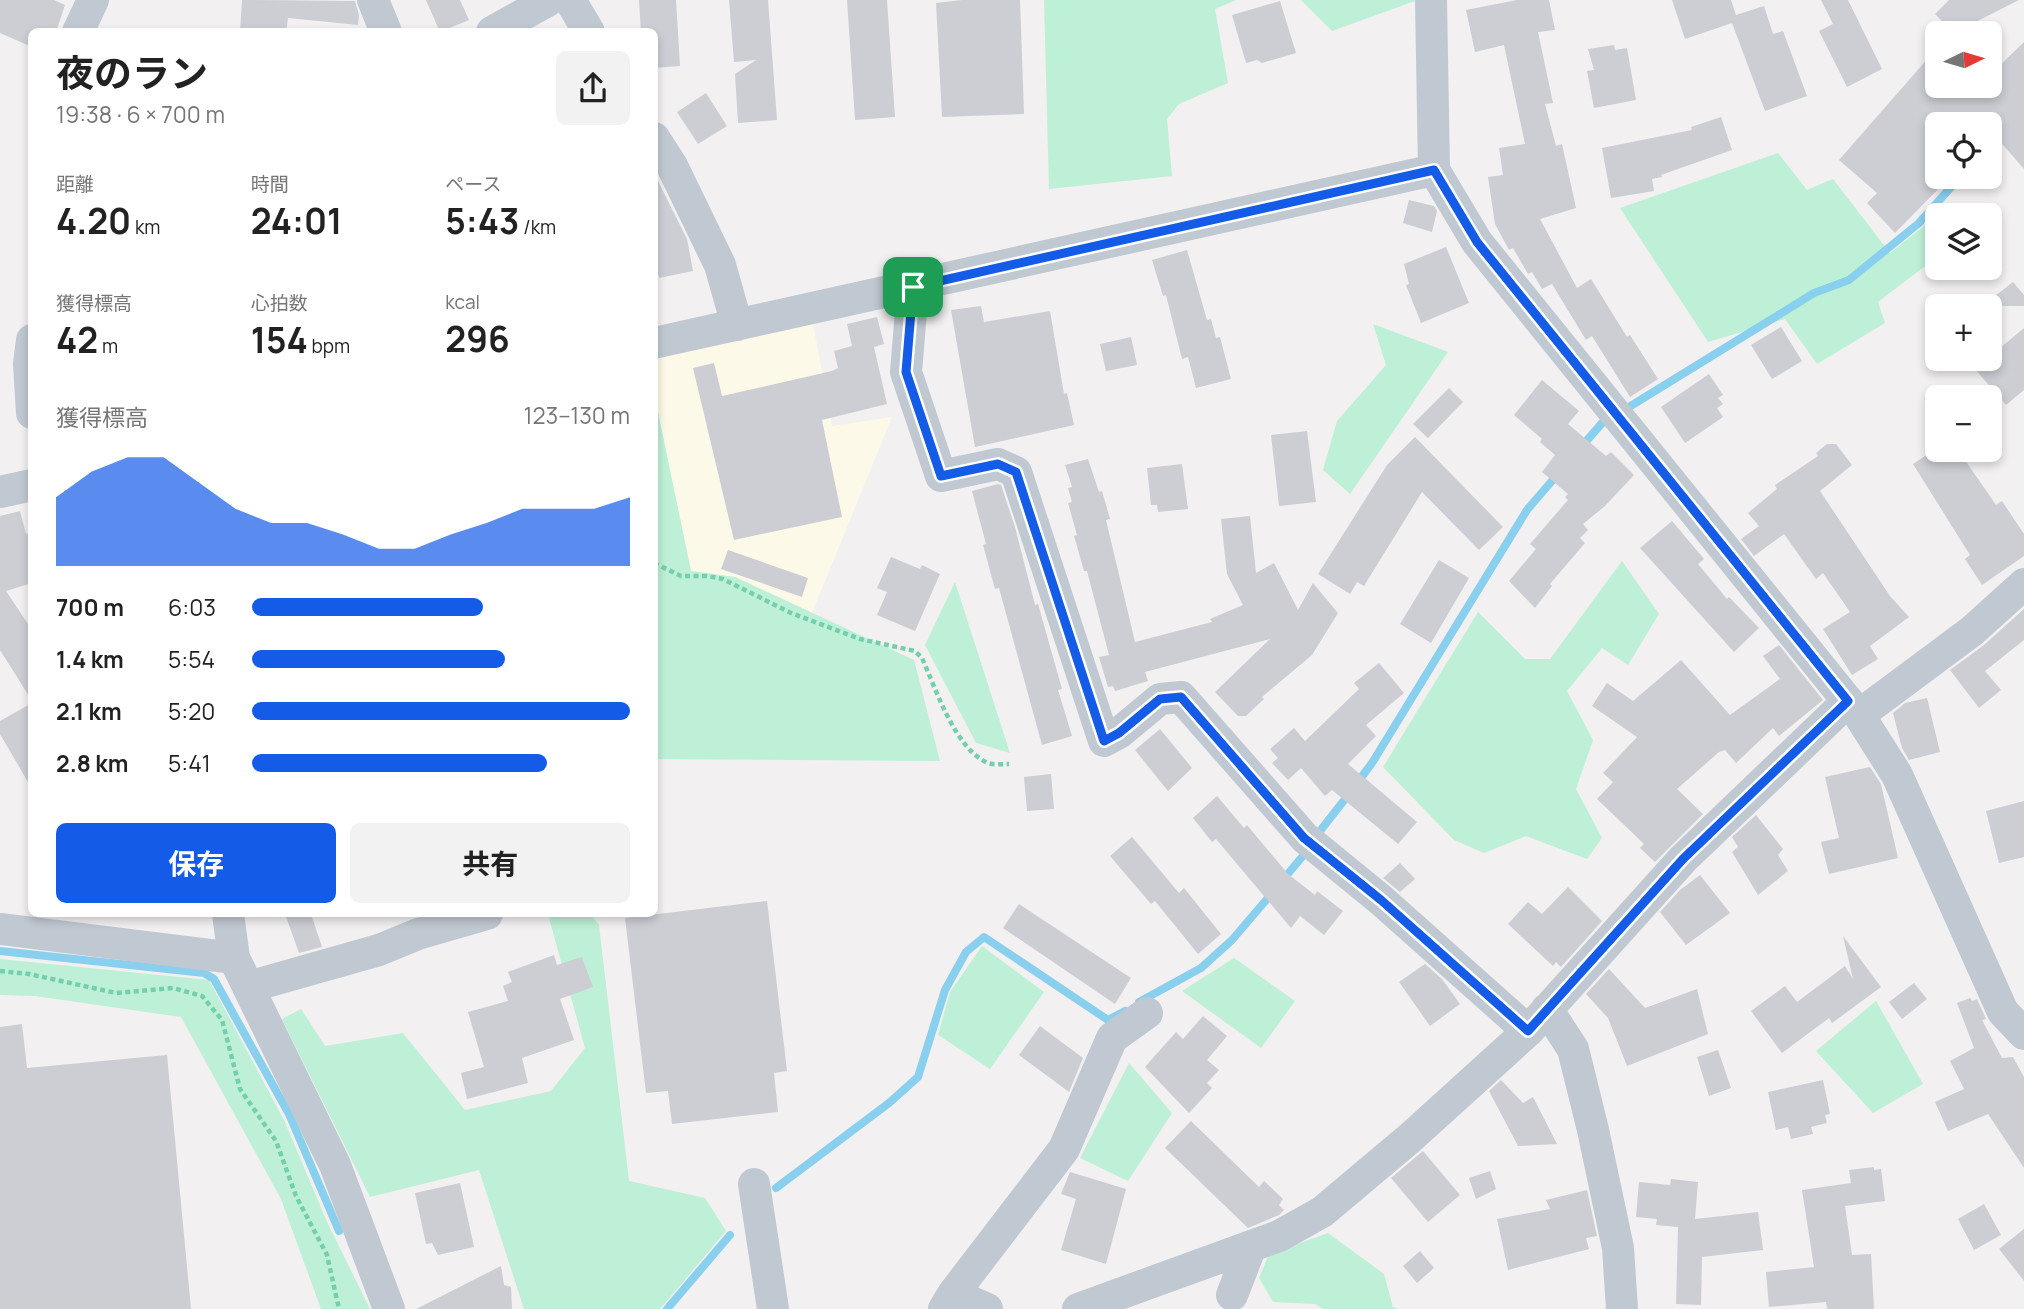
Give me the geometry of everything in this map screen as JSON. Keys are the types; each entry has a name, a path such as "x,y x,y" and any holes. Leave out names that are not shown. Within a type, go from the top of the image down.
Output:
{"street":[{"path":"80,28 93,0"},
{"path":"373,0 384,28"},
{"path":"499,28 549,0"},
{"path":"569,0 586,28"},
{"path":"1431,0 1434,170 1477,242 1854,708 1897,775 2003,1012 2024,1034"},
{"path":"658,144 672,166 720,265 737,325"},
{"path":"658,342 1434,170"},
{"path":"913,287 906,372 941,476 998,464 1016,472 1104,741 1119,733 1160,699 1181,697 1304,838 1573,1049 1594,1130 1618,1248 1622,1309"},
{"path":"0,492 28,486"},
{"path":"1077,1309 1279,1236 1322,1212 1449,1103 1537,1020 1683,859 1854,708 1972,631 2024,584"},
{"path":"228,917 234,958 335,1165 389,1309"},
{"path":"248,987 379,950 418,933 476,917"},
{"path":"0,929 234,958"},
{"path":"987,1309 949,1301 1064,1149 1112,1038 1147,1013"},
{"path":"754,1184 772,1309"},
{"path":"1233,1295 1251,1246"}],"path":[{"path":"658,565 681,576 723,579 791,613 860,639 915,651 922,658 951,723 972,752 989,764 1009,764"},
{"path":"0,971 29,974 116,993 173,988 202,996 222,1020 240,1088 276,1142 296,1196 327,1255 339,1309"}],"shaded area":[{"path":"813,324 832,426 892,417 812,613 735,577 691,571 658,412 658,357"}],"green space":[{"path":"1044,0 1236,0 1215,9 1228,83 1179,104 1167,119 1172,176 1049,189"},
{"path":"1301,0 1415,0 1415,1 1332,31"},
{"path":"1778,153 1807,190 1833,179 1890,253 1925,225 1925,266 1878,302 1885,323 1817,364 1785,319 1708,342 1620,208"},
{"path":"1373,324 1448,352 1350,494 1323,470 1337,421 1386,365"},
{"path":"658,412 691,571 735,577 914,660 940,761 658,759"},
{"path":"1622,561 1659,614 1628,665 1602,648 1567,691 1593,740 1576,789 1602,838 1587,859 1526,836 1484,853 1454,840 1383,767 1478,612 1525,659 1550,659"},
{"path":"955,582 1010,753 976,743 925,645"},
{"path":"592,917 599,925 629,1181 705,1198 726,1231 660,1309 524,1309 479,1170 370,1197 282,1019 301,1009 325,1046 403,1033 465,1110 551,1091 585,1048 549,918"},
{"path":"982,946 1044,992 990,1069 938,1035 950,992"},
{"path":"1234,958 1295,1001 1261,1048 1182,991"},
{"path":"0,959 209,980 284,1120 328,1224 370,1309 321,1309 281,1199 181,1017 35,996 0,995"},
{"path":"1876,1001 1923,1084 1873,1113 1816,1051"},
{"path":"1129,1063 1172,1113 1128,1181 1080,1158"},
{"path":"1328,1233 1384,1274 1393,1307 1399,1309 1323,1309 1315,1304 1273,1302 1259,1278 1269,1254"}],"building":[{"path":"0,0 54,0 65,5 57,28 28,28 28,45 0,33"},
{"path":"242,0 355,1 359,15 358,25 288,18 287,28 240,28"},
{"path":"426,0 460,0 469,20 450,28 438,28"},
{"path":"639,0 676,0 680,66 658,68 658,28 641,28"},
{"path":"729,0 768,0 777,120 738,123 735,74 756,60 734,62"},
{"path":"847,0 887,0 895,117 855,120"},
{"path":"1020,0 1024,114 942,117 936,3"},
{"path":"1517,0 1549,0 1555,30 1538,32 1553,103 1545,104 1556,146 1562,144 1576,208 1540,219 1577,288 1591,279 1627,337 1630,335 1658,379 1630,397 1592,336 1586,340 1552,284 1542,289 1532,272 1528,274 1513,248 1509,250 1495,224 1488,177 1503,175 1499,148 1525,144 1504,45 1475,52 1466,10"},
{"path":"1672,0 1731,0 1736,15 1764,6 1773,34 1783,31 1807,96 1765,111 1732,23 1685,39"},
{"path":"1821,0 1848,0 1882,69 1847,87 1819,31 1833,24"},
{"path":"1949,0 2019,0 1978,21 1942,21 1935,14"},
{"path":"1280,1 1296,53 1262,63 1257,60 1246,63 1232,15"},
{"path":"2024,42 2024,169 2002,144 2002,112 1925,112 1925,189 1938,189 1895,233 1867,203 1877,193 1839,160 1925,62 1925,98 2002,98 2002,63"},
{"path":"1614,45 1615,50 1627,48 1636,100 1594,108 1587,71 1594,70 1588,49"},
{"path":"706,93 727,126 698,144 677,112"},
{"path":"1721,117 1732,150 1652,179 1654,191 1611,198 1602,148 1692,130 1691,127"},
{"path":"658,181 687,239 693,271 659,278"},
{"path":"1409,200 1434,206 1437,211 1432,232 1403,223"},
{"path":"1446,247 1469,303 1421,323 1406,285 1409,284 1404,264"},
{"path":"1187,250 1207,320 1211,319 1216,338 1220,337 1231,379 1196,388 1188,357 1182,359 1166,295 1163,296 1152,260"},
{"path":"2013,282 2024,295 2024,306 2002,306 2002,294 1998,294"},
{"path":"981,306 984,322 1050,311 1064,394 1067,393 1074,425 975,447 951,310"},
{"path":"877,317 884,344 874,347 887,404 822,420 842,517 734,540 693,368 714,363 722,396 832,371 838,368 834,351 852,346 847,324"},
{"path":"1781,327 1802,361 1772,379 1751,345"},
{"path":"2024,328 2024,390 2006,405 2002,400 2002,385 1989,385 1977,371 2002,371 2002,346"},
{"path":"1131,337 1137,365 1106,371 1100,344"},
{"path":"1709,374 1723,395 1718,398 1723,404 1717,408 1723,417 1685,443 1661,407"},
{"path":"1542,380 1579,411 1568,424 1606,456 1611,452 1634,475 1605,506 1583,524 1588,530 1580,538 1585,543 1550,584 1552,586 1535,608 1509,581 1536,549 1530,544 1568,500 1565,497 1568,494 1542,472 1555,455 1540,442 1542,439 1514,415"},
{"path":"1449,388 1463,402 1428,438 1413,424"},
{"path":"1307,431 1316,502 1279,506 1271,435"},
{"path":"1415,437 1503,527 1479,550 1422,492 1364,586 1357,582 1350,594 1318,574 1387,465"},
{"path":"1827,444 1836,444 1852,465 1820,491 1890,596 1909,617 1870,646 1878,659 1852,675 1823,629 1850,612 1823,573 1816,579 1784,534 1754,556 1741,539 1759,526 1748,513 1777,489 1775,485 1818,456 1816,453"},
{"path":"1925,456 1925,462 1966,462 1996,505 2002,501 2024,534 2024,556 1982,585 1965,559 1970,555 1913,464"},
{"path":"1088,459 1099,492 1102,491 1110,519 1106,520 1135,642 1212,622 1210,619 1243,605 1227,574 1221,519 1250,516 1256,573 1274,563 1298,610 1313,583 1338,613 1312,655 1262,697 1264,699 1246,716 1238,716 1215,692 1270,639 1145,672 1148,681 1115,691 1113,686 1108,687 1099,657 1109,655 1087,571 1084,571 1074,536 1077,535 1068,503 1072,502 1068,488 1072,487 1065,465"},
{"path":"1182,464 1188,509 1158,512 1157,505 1151,505 1147,468"},
{"path":"1001,485 1015,527 1035,605 1038,604 1072,736 1042,745 999,588 995,589 972,491"},
{"path":"20,511 28,534 28,584 6,591 28,624 28,695 0,650 0,516"},
{"path":"1672,521 1704,559 1698,564 1727,599 1729,597 1759,628 1734,652 1640,548"},
{"path":"728,550 808,578 802,597 721,569"},
{"path":"891,557 920,569 922,565 940,574 915,631 877,615 887,592 877,588"},
{"path":"1439,560 1469,578 1431,643 1400,624"},
{"path":"2024,609 2024,640 1985,671 2001,690 1979,708 1950,670 1984,645"},
{"path":"1779,645 1823,700 1779,736 1773,728 1736,763 1725,750 1719,752 1677,789 1703,814 1655,862 1640,848 1644,844 1597,799 1613,782 1603,773 1637,737 1592,706 1607,683 1633,701 1681,660 1730,715 1780,679 1763,656"},
{"path":"1379,663 1404,693 1366,725 1376,736 1348,764 1417,822 1398,844 1332,790 1325,796 1301,768 1288,780 1272,763 1278,758 1270,749 1294,728 1305,741 1359,689 1354,683"},
{"path":"1927,698 1940,752 1909,760 1902,748 1893,713 1905,703"},
{"path":"28,705 28,782 0,734 0,721"},
{"path":"1160,729 1192,768 1168,791 1135,750"},
{"path":"1870,767 1881,784 1898,858 1829,874 1821,842 1839,838 1825,777"},
{"path":"1051,774 1054,809 1027,811 1024,777"},
{"path":"1217,796 1244,828 1247,825 1288,874 1315,895 1317,891 1343,911 1324,935 1300,916 1291,928 1216,839 1212,842 1193,818"},
{"path":"2024,801 2024,857 1999,863 1986,811"},
{"path":"1756,815 1783,849 1778,855 1788,871 1758,895 1732,852 1738,847 1732,837"},
{"path":"1132,837 1179,893 1184,888 1221,934 1198,954 1155,901 1151,904 1110,856"},
{"path":"1400,863 1415,879 1400,892 1383,878"},
{"path":"1700,875 1730,913 1686,945 1660,912 1680,890"},
{"path":"1568,887 1602,921 1561,967 1556,962 1553,966 1508,924 1528,902 1542,914"},
{"path":"767,901 787,1071 774,1073 778,1112 672,1124 668,1091 646,1093 625,918 658,917 658,914"},
{"path":"1019,904 1131,978 1115,1004 1003,928"},
{"path":"286,917 312,917 322,947 299,953"},
{"path":"1843,936 1881,987 1832,1023 1829,1018 1782,1053 1751,1011 1785,986 1797,1002 1845,966 1853,979"},
{"path":"554,955 557,965 582,957 593,987 560,999 574,1040 522,1058 528,1083 467,1099 461,1073 484,1067 468,1012 508,1001 503,986 512,982 508,972"},
{"path":"1425,964 1442,979 1460,1004 1430,1026 1399,982"},
{"path":"1609,969 1645,1008 1697,989 1708,1034 1627,1066 1608,1018 1586,994"},
{"path":"1914,983 1927,999 1902,1019 1889,1002"},
{"path":"1970,998 1972,1001 1977,999 1986,1019 1982,1020 2002,1058 2013,1057 2024,1077 2024,1168 1988,1114 1948,1131 1935,1102 1964,1089 1950,1061 1974,1048 1957,1003"},
{"path":"1203,1016 1227,1036 1207,1060 1219,1070 1207,1083 1212,1088 1189,1113 1145,1067 1176,1032 1183,1039"},
{"path":"22,1024 27,1068 167,1055 191,1309 0,1309 0,1027"},
{"path":"1040,1026 1083,1058 1069,1092 1019,1055"},
{"path":"1718,1050 1731,1088 1709,1096 1697,1057"},
{"path":"1501,1080 1523,1103 1533,1097 1557,1144 1518,1146 1489,1091"},
{"path":"1823,1080 1830,1114 1825,1115 1827,1123 1811,1127 1813,1134 1791,1139 1788,1127 1776,1130 1768,1092"},
{"path":"1191,1121 1259,1187 1264,1181 1283,1199 1279,1205 1284,1210 1279,1215 1248,1228 1165,1148"},
{"path":"1423,1151 1460,1195 1428,1222 1391,1178"},
{"path":"1874,1167 1874,1170 1881,1169 1885,1201 1845,1206 1852,1255 1871,1254 1874,1309 1827,1309 1826,1302 1769,1307 1766,1272 1814,1267 1802,1190 1851,1183 1849,1170"},
{"path":"1490,1171 1496,1189 1476,1199 1469,1178"},
{"path":"1070,1172 1126,1189 1106,1264 1061,1250 1076,1199 1061,1194"},
{"path":"1671,1179 1698,1182 1695,1219 1758,1212 1763,1250 1702,1257 1701,1305 1676,1304 1678,1227 1656,1225 1657,1219 1636,1217 1639,1182 1670,1185"},
{"path":"460,1183 474,1247 438,1255 432,1243 426,1244 415,1193"},
{"path":"1587,1190 1597,1236 1586,1238 1589,1249 1508,1270 1497,1219 1550,1209 1546,1200"},
{"path":"1984,1204 2001,1235 1974,1250 1958,1219"},
{"path":"2024,1229 2024,1281 1999,1249"},
{"path":"1420,1251 1434,1268 1417,1283 1403,1266"},
{"path":"501,1266 504,1285 511,1287 512,1309 416,1309"}],"waterway":[{"path":"1629,407 1814,293 1849,280 1919,223 1949,189"},
{"path":"1582,446 1603,422"},
{"path":"1357,783 1372,763 1527,510 1557,475"},
{"path":"1320,831 1349,794"},
{"path":"1281,882 1302,857"},
{"path":"1139,1002 1201,968 1232,940 1273,892"},
{"path":"776,1188 889,1103 918,1077 945,990 966,952 984,937 1108,1020 1125,1011"},
{"path":"0,951 204,973 214,979 289,1114 339,1231"},
{"path":"667,1309 730,1235"}],"route":[{"path":"1434,170 1477,242 1848,701 1683,859 1528,1031 1381,900 1304,838 1181,697 1160,699 1119,733 1104,741 1016,472 998,464 941,476 906,372 913,287 1434,170"}]}
